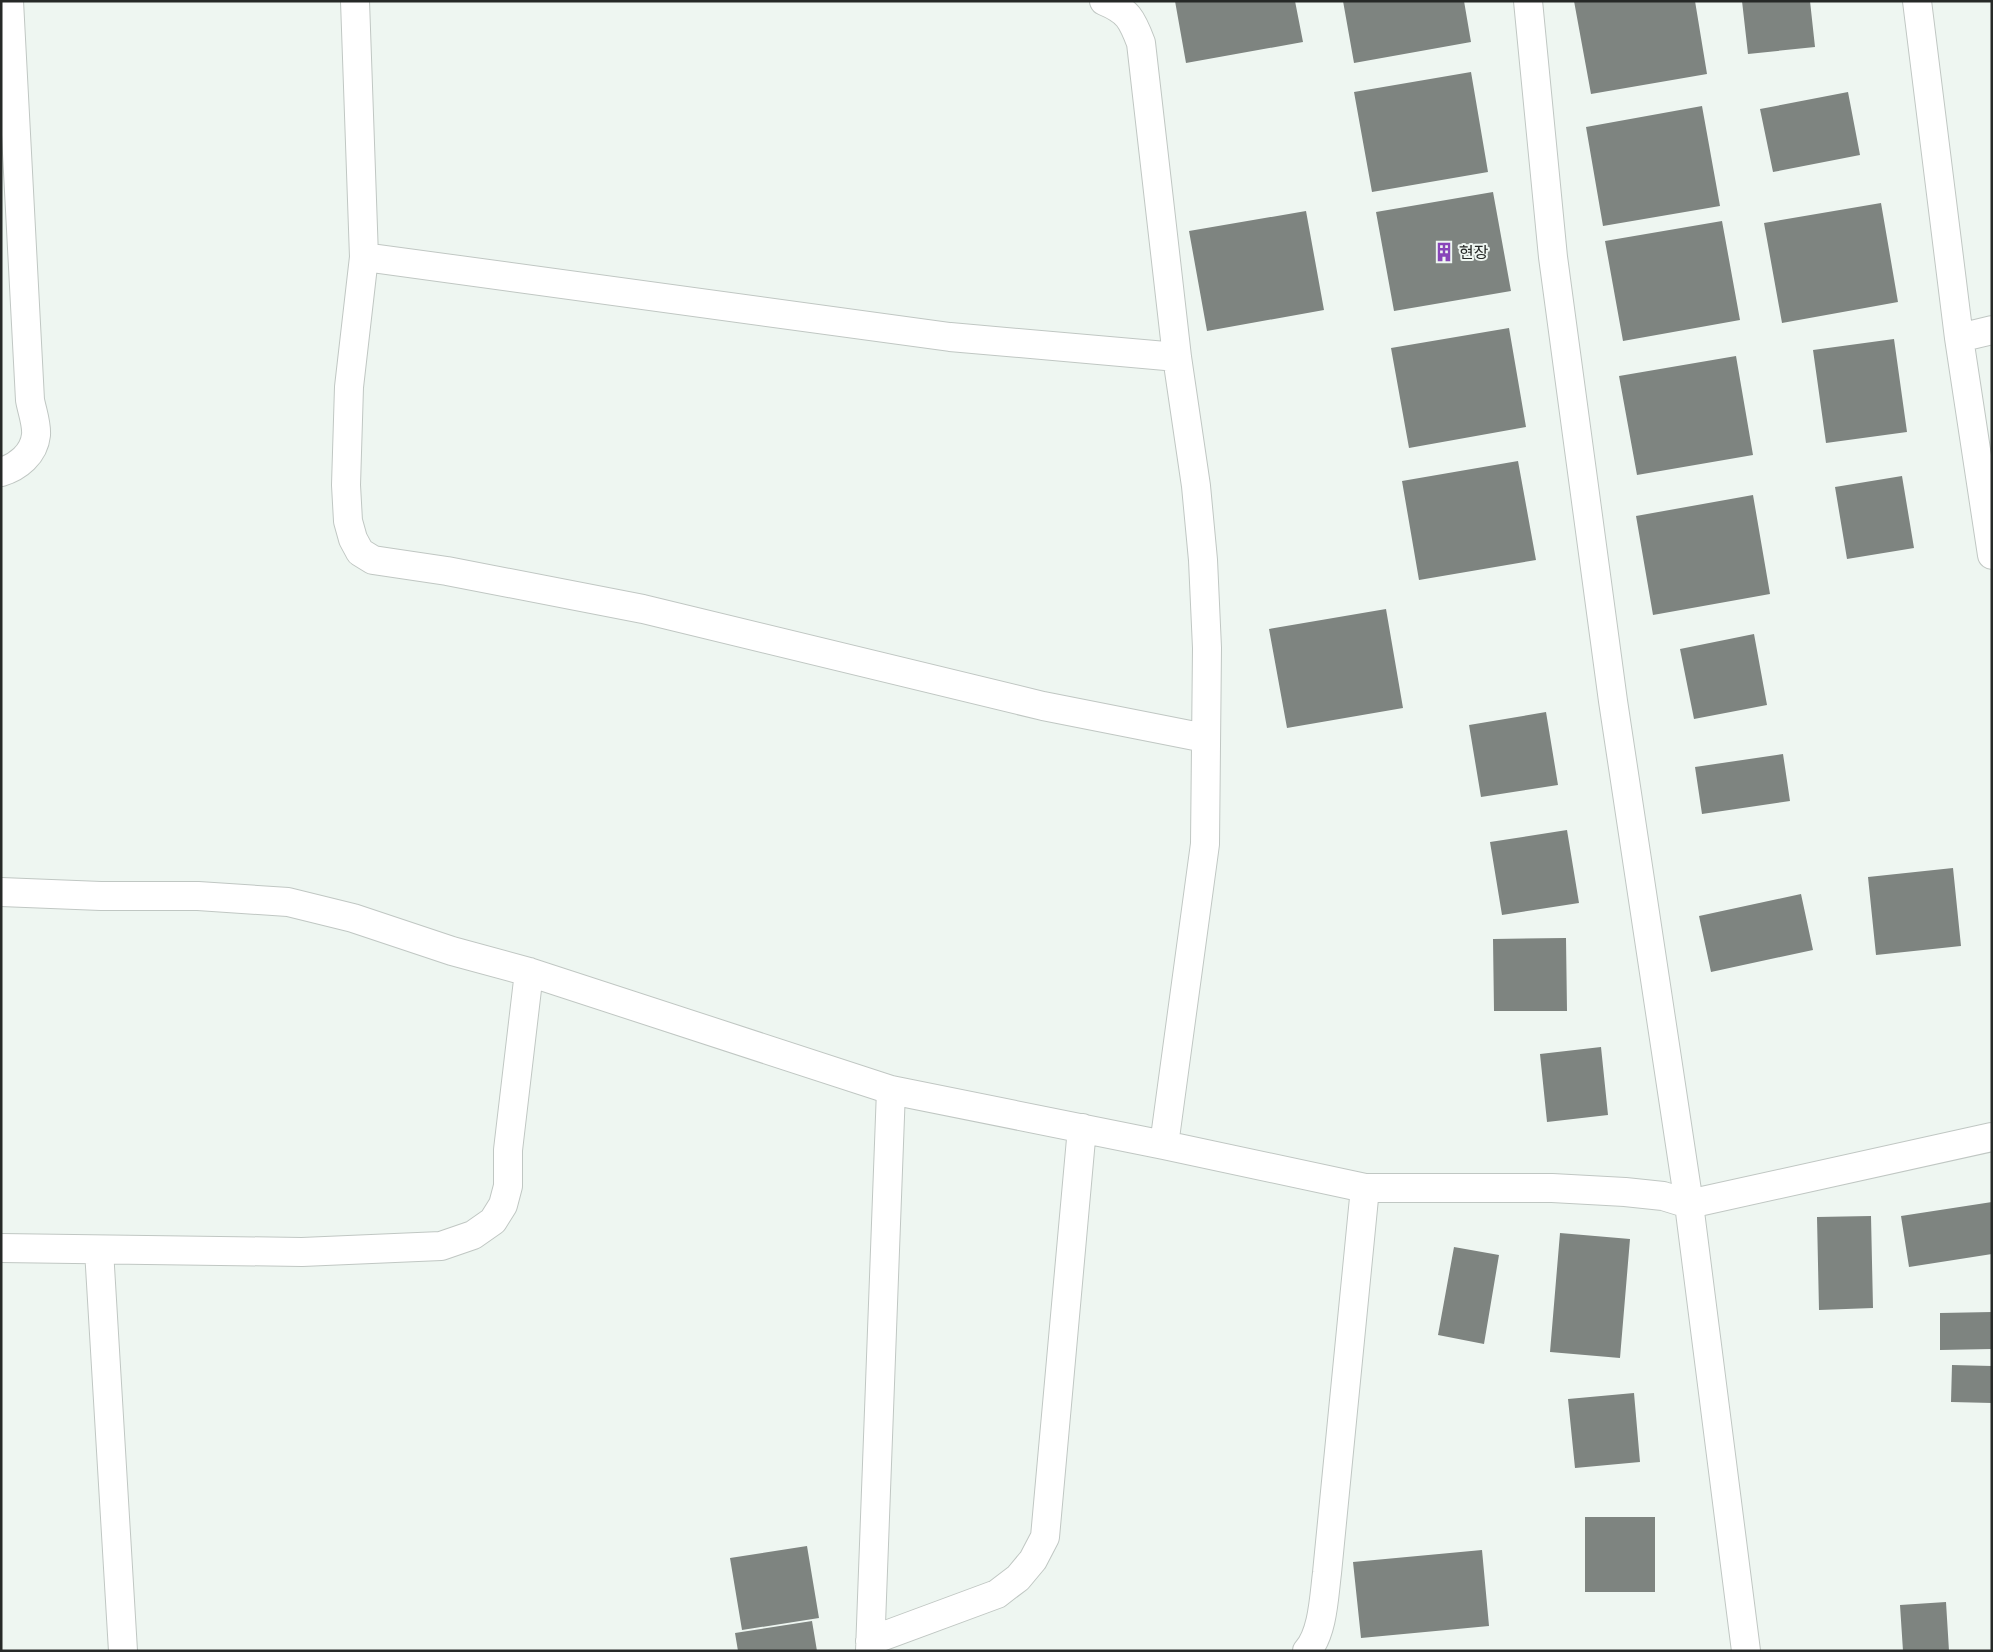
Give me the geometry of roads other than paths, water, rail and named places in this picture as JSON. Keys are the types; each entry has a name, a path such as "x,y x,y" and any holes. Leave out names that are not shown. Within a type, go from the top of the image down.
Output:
{"street":[{"path":"1,472 14,469 31,452 36,434 30,400 9,1"},
{"path":"354,1 364,257 349,387 346,485 348,521 353,539 360,552 373,560 447,571 643,609 1043,706 1205,738"},
{"path":"1104,1 1121,8 1134,25 1141,43 1177,357 1196,486 1203,560 1206,648 1205,844 1164,1144"},
{"path":"1528,1 1553,257 1613,701 1689,1204 1746,1651"},
{"path":"1917,1 1959,338 1992,555"},
{"path":"364,257 950,337 1177,357"},
{"path":"1959,338 1992,330"},
{"path":"1,892 101,896 198,896 288,902 353,918 452,951 529,972 891,1090 1164,1144 1365,1188 1552,1188 1663,1196 1689,1204 1992,1137"},
{"path":"1,1248 302,1252 441,1246 473,1235 493,1221 503,1206 508,1186 508,1150 529,972"},
{"path":"891,1090 870,1646 997,1594 1023,1572 1033,1560 1045,1537 1082,1128"},
{"path":"1307,1651 1312,1645 1321,1615 1326,1582 1365,1188"},
{"path":"99,1250 122,1651"}],"place":[{"name":"현장","path":"1444,252"}]}
